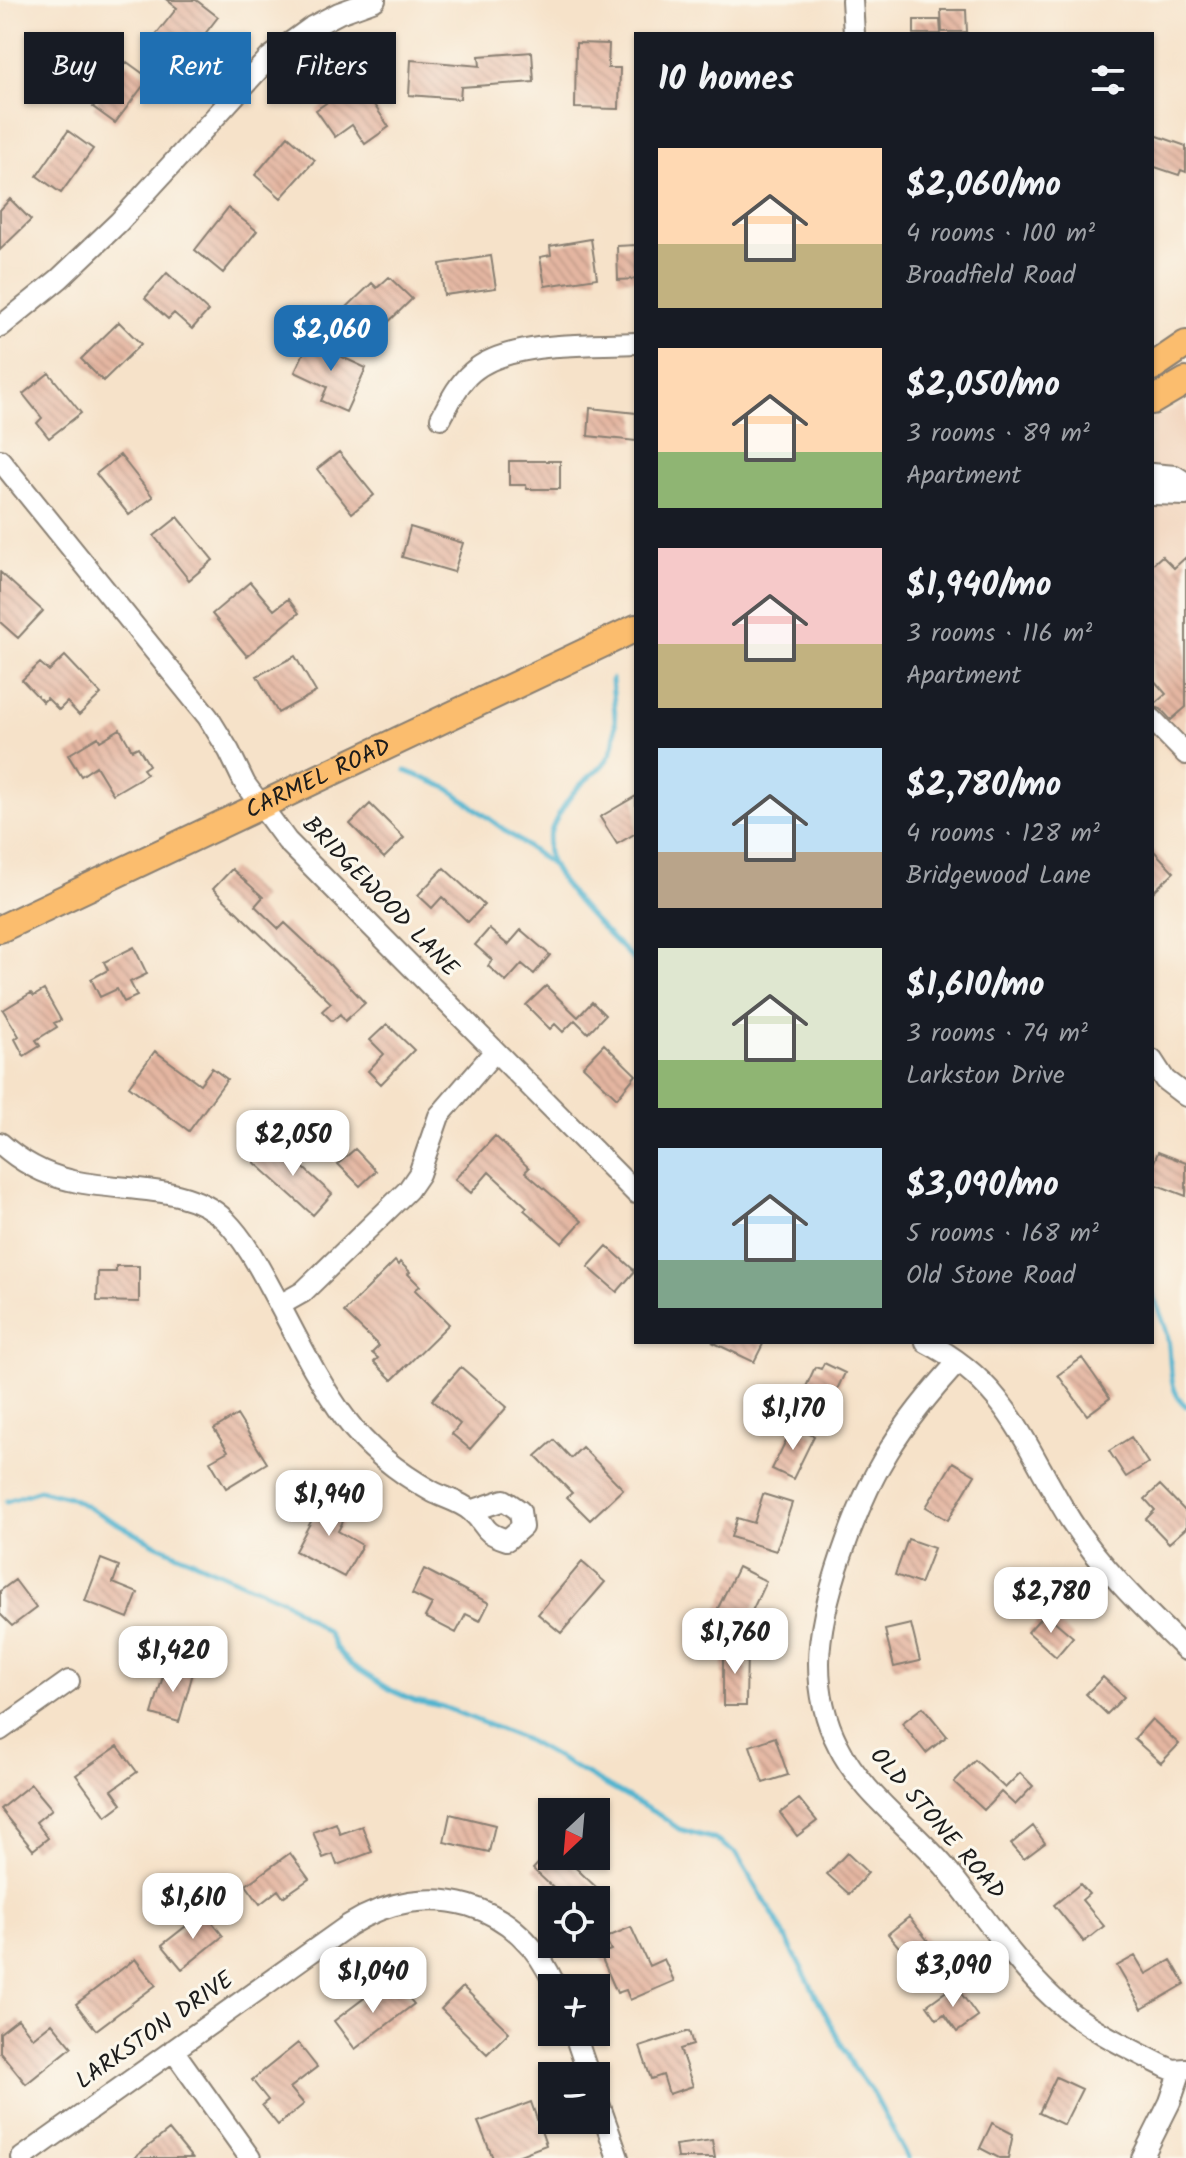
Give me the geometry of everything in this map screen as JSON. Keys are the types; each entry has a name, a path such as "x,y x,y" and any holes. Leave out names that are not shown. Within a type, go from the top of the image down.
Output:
{"main road":[{"path":"1154,366 1186,344"},
{"path":"1154,400 1186,381"},
{"name":"CARMEL ROAD","path":"0,929 634,629"}],"street":[{"path":"0,327 59,279 119,222 269,58 312,27 375,0"},
{"path":"852,0 854,32"},
{"path":"441,418 454,392 470,373 496,357 519,350 634,343"},
{"name":"BRIDGEWOOD LANE","path":"0,460 208,717 261,807 287,841 634,1191"},
{"path":"1154,474 1175,476 1186,483"},
{"path":"1154,494 1186,495"},
{"path":"1154,721 1186,754"},
{"path":"280,1305 303,1292 408,1190 419,1174 439,1116 495,1051"},
{"path":"1154,1063 1165,1080 1186,1096"},
{"path":"0,1143 21,1160 58,1177 176,1195 208,1207 237,1232 332,1400 373,1449 431,1491 471,1511"},
{"path":"929,1344 987,1385 1007,1408 1071,1521 1119,1582 1186,1650"},
{"name":"OLD STONE ROAD","path":"958,1362 937,1385 888,1452 871,1482 852,1528 823,1629 820,1682 829,1724 837,1745 854,1772 942,1864 1030,1975 1089,2026 1166,2067 1183,2069"},
{"path":"0,1730 69,1681"},
{"name":"LARKSTON DRIVE","path":"22,2158 349,1925 377,1910 407,1901 453,1901 495,1916 531,1945 550,1974"},
{"path":"173,2050 250,2158"},
{"path":"1142,2158 1183,2069"},
{"path":"610,2134 618,2158"}],"shaded area":[{"path":"1186,403 1186,772 1154,735 1154,418"}],"building":[{"path":"167,0 196,0 218,17 206,32 158,32 177,8"},
{"path":"941,10 966,10 967,32 942,32"},
{"path":"914,20 940,20 941,32 914,32"},
{"path":"576,43 609,44 608,68 620,68 619,109 575,108"},
{"path":"532,52 534,82 461,87 460,99 409,95 411,60 480,66 479,56"},
{"path":"127,62 140,71 140,90 115,123 93,107 95,104 124,104 124,66"},
{"path":"325,104 374,104 389,127 365,144 352,125 335,137 316,110"},
{"path":"68,131 93,149 61,193 37,176"},
{"path":"1154,135 1186,146 1186,172 1181,170 1179,175 1154,167"},
{"path":"288,136 315,160 281,198 255,175"},
{"path":"10,199 31,220 0,250 0,210"},
{"path":"228,208 257,231 223,273 195,250"},
{"path":"591,239 597,278 545,286 540,257 551,255 550,246"},
{"path":"634,245 634,279 618,280 617,246"},
{"path":"491,256 496,288 444,295 440,264"},
{"path":"167,273 208,311 192,329 174,313 168,319 145,298"},
{"path":"389,277 412,299 374,336 346,308 372,283 377,288"},
{"path":"119,322 141,344 103,381 81,359"},
{"path":"311,337 342,351 340,356 366,368 346,412 321,401 327,387 295,372"},
{"path":"49,373 81,413 49,438 37,423 42,418 23,394"},
{"path":"590,408 634,413 634,441 588,436"},
{"path":"339,452 374,495 352,513 317,469"},
{"path":"120,455 153,497 129,515 96,474"},
{"path":"509,461 560,461 560,489 527,489 526,485 509,485"},
{"path":"178,517 213,560 189,580 154,536"},
{"path":"410,527 463,543 454,572 402,557"},
{"path":"1162,556 1174,568 1186,557 1186,707 1171,720 1161,709 1154,707 1166,694 1154,680 1154,563"},
{"path":"0,572 43,611 18,638 0,622"},
{"path":"250,582 274,610 288,599 299,613 247,656 212,614"},
{"path":"65,656 101,694 79,715 67,702 59,710 47,698 43,702 22,680 40,663 49,671"},
{"path":"295,656 316,692 278,713 257,676"},
{"path":"120,729 132,750 138,747 149,765 143,769 147,774 113,794 96,766 81,776 68,755 98,737 100,741"},
{"path":"634,797 634,834 617,844 600,817"},
{"path":"370,804 404,838 384,858 350,824"},
{"path":"1154,851 1174,872 1154,891"},
{"path":"444,868 484,905 468,922 442,897 432,908 418,895"},
{"path":"232,869 263,897 255,906 279,929 285,923 365,1003 345,1021 340,1014 332,1021 322,1011 331,1003 213,889"},
{"path":"489,929 508,945 521,930 550,955 534,974 522,964 506,982 488,966 492,960 475,945"},
{"path":"134,947 147,974 130,982 137,996 124,1002 117,989 100,997 91,979 108,970 104,962"},
{"path":"546,986 578,1017 592,1002 605,1015 588,1033 575,1020 563,1032 555,1024 550,1029 526,1005"},
{"path":"44,990 61,1020 54,1023 57,1027 36,1040 40,1046 24,1056 15,1039 19,1036 3,1010 31,993 34,996"},
{"path":"387,1024 414,1050 381,1084 368,1071 384,1054 370,1040"},
{"path":"604,1044 634,1073 634,1077 617,1098 583,1066"},
{"path":"155,1051 200,1084 212,1068 227,1079 189,1131 129,1086"},
{"path":"495,1136 529,1168 525,1172 582,1221 562,1243 524,1210 527,1207 489,1172 471,1193 455,1179"},
{"path":"273,1140 332,1194 313,1215 254,1162"},
{"path":"355,1149 376,1171 360,1186 338,1164"},
{"path":"1158,1152 1186,1163 1186,1196 1154,1184 1154,1162"},
{"path":"607,1246 634,1272 617,1292 588,1267"},
{"path":"395,1261 410,1272 408,1274 420,1286 415,1290 449,1324 392,1380 374,1362 378,1358 372,1353 379,1346 344,1312"},
{"path":"116,1266 139,1266 139,1302 97,1301 98,1272 116,1272"},
{"path":"716,1344 763,1344 754,1362"},
{"path":"1082,1358 1110,1398 1087,1415 1058,1375"},
{"path":"824,1363 845,1373 826,1412 800,1400 815,1367 821,1369"},
{"path":"461,1367 507,1407 470,1449 452,1434 460,1424 432,1400"},
{"path":"237,1415 267,1463 226,1488 210,1461 228,1451 214,1429"},
{"path":"793,1426 814,1436 793,1479 772,1469"},
{"path":"1131,1437 1148,1463 1126,1477 1109,1451"},
{"path":"554,1440 571,1458 582,1447 623,1489 590,1520 567,1497 572,1493 536,1456"},
{"path":"953,1462 975,1475 948,1520 926,1507"},
{"path":"1160,1485 1186,1512 1186,1528 1169,1543 1146,1519 1155,1510 1145,1499"},
{"path":"327,1492 351,1506 338,1531 362,1545 344,1577 295,1551"},
{"path":"763,1494 792,1503 776,1551 731,1537 737,1518 754,1523"},
{"path":"908,1539 934,1548 920,1584 895,1575"},
{"path":"101,1559 119,1566 113,1583 138,1593 128,1618 85,1601"},
{"path":"582,1562 605,1582 561,1633 538,1614"},
{"path":"738,1567 766,1581 746,1624 717,1610"},
{"path":"424,1569 489,1603 480,1621 466,1614 456,1633 425,1617 432,1604 412,1594"},
{"path":"15,1580 36,1608 12,1626 0,1614 0,1591"},
{"path":"1045,1613 1073,1637 1056,1657 1028,1632"},
{"path":"911,1624 920,1661 894,1667 885,1630"},
{"path":"723,1646 747,1647 746,1706 723,1706"},
{"path":"166,1666 193,1673 179,1722 152,1714"},
{"path":"1103,1677 1124,1697 1107,1714 1086,1694"},
{"path":"923,1707 947,1736 926,1753 902,1723"},
{"path":"1152,1719 1179,1744 1161,1763 1134,1739"},
{"path":"775,1737 788,1775 763,1783 750,1746"},
{"path":"118,1746 137,1772 112,1790 122,1804 106,1816 76,1775"},
{"path":"975,1760 1005,1788 1020,1773 1033,1786 1015,1805 1001,1792 984,1810 954,1782"},
{"path":"31,1784 52,1809 36,1822 48,1838 33,1850 0,1809"},
{"path":"799,1799 817,1821 797,1836 780,1813"},
{"path":"450,1814 495,1825 489,1852 444,1842"},
{"path":"336,1823 340,1834 362,1826 372,1852 337,1865 333,1854 323,1858 313,1832"},
{"path":"1033,1826 1045,1843 1024,1859 1011,1844"},
{"path":"290,1853 309,1879 283,1897 278,1890 260,1904 246,1885"},
{"path":"847,1853 868,1873 849,1894 827,1874"},
{"path":"538,1864 538,1870 578,1870 595,1886 551,1886 533,1869"},
{"path":"1080,1884 1089,1894 1082,1900 1104,1926 1084,1942 1054,1905"},
{"path":"204,1912 223,1936 182,1969 162,1945"},
{"path":"909,1917 932,1946 912,1963 888,1934"},
{"path":"631,1927 649,1966 664,1959 674,1981 630,2000 626,1990 617,1993 602,1958 610,1958 610,1936"},
{"path":"1135,1956 1146,1974 1171,1960 1185,1984 1142,2009 1117,1966"},
{"path":"135,1959 156,1985 96,2030 76,2004"},
{"path":"396,1982 414,2004 355,2049 334,2021 367,1996 371,2002"},
{"path":"955,1985 978,2017 957,2032 944,2014 937,2019 927,2005"},
{"path":"463,1987 509,2032 487,2054 441,2009"},
{"path":"18,2019 33,2038 52,2023 72,2047 26,2084 0,2052 0,2033"},
{"path":"689,2031 693,2045 680,2049 693,2086 669,2094 663,2075 651,2079 640,2047"},
{"path":"298,2043 317,2067 290,2088 304,2104 278,2125 262,2105 268,2100 252,2080"},
{"path":"1056,2077 1082,2089 1064,2125 1039,2113"},
{"path":"531,2102 538,2122 538,2134 542,2134 546,2145 512,2158 493,2158 478,2122"},
{"path":"992,2123 1013,2134 1008,2158 999,2158 980,2148"},
{"path":"169,2130 192,2158 134,2158"},
{"path":"712,2140 715,2158 677,2158 675,2145"}],"waterway":[{"path":"612,679 615,712 613,746 602,766 579,786 555,821 548,853 573,896 634,960"},
{"path":"406,771 448,788 553,866"},
{"path":"1154,1298 1169,1343 1172,1382 1179,1399 1186,1406"},
{"path":"7,1501 40,1490 69,1497 157,1545 285,1601 328,1633 350,1664 390,1690 415,1701 441,1706 524,1739 679,1829 714,1839 736,1853 778,1923 854,2068 873,2093 908,2158"}]}
